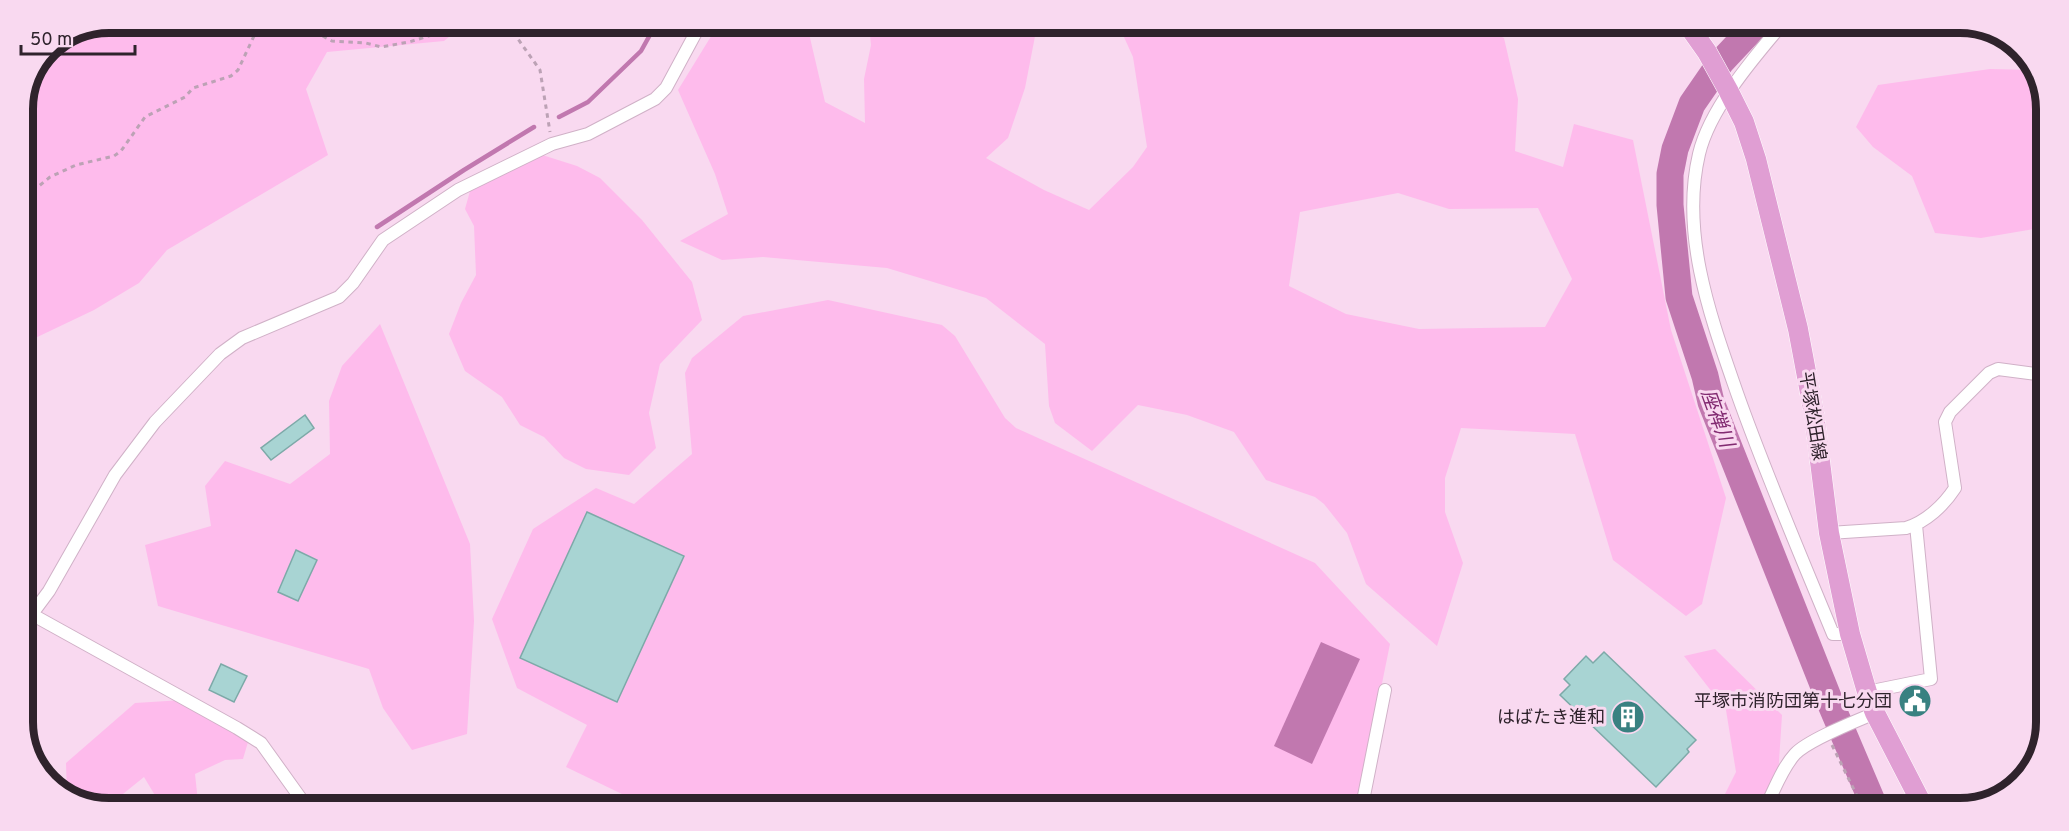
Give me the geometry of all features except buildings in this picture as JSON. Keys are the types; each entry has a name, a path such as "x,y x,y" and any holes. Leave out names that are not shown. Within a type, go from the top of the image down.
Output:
{"main road":[{"name":"平塚松田線","path":"1694,33 1707,52 1744,122 1756,159 1798,329 1815,414 1829,533 1850,634 1875,712 1919,798"}],"street":[{"path":"300,798 261,743 33,615 115,475 155,422 220,354 242,338 339,297 353,284 383,240 458,190 552,144 588,134 655,99 666,88 696,33"},
{"path":"1775,33 1729,92 1709,126 1700,153 1694,183 1694,224 1702,282 1723,352 1760,458 1833,634 1850,634"},
{"path":"1829,533 1906,528 1916,525 1946,501 1955,488 1945,422 1950,412 1989,372 1998,369 2036,374"},
{"path":"1867,692 1931,679 1916,525"},
{"path":"1364,798 1385,690"},
{"path":"1770,798 1789,761 1797,752 1875,712"}],"path":[{"path":"33,186 39,186 50,177 76,165 114,156 122,151 145,117 185,97 193,88 231,76 238,70 254,36 258,33"},
{"path":"318,33 332,40 366,43 381,47 438,33"},
{"path":"514,33 540,70 552,144"},
{"path":"1829,734 1858,798"}],"shaded area":[{"path":"110,33 454,33 444,41 327,52 306,89 328,155 167,250 139,283 94,310 33,339 34,95 39,80 55,55 80,39 95,34"},
{"path":"713,33 809,33 825,102 865,123 864,79 871,45 870,33 1036,33 1025,88 1008,138 986,158 1044,190 1089,210 1133,167 1147,147 1133,57 1122,33 1494,33 1504,38 1518,99 1515,151 1563,167 1574,124 1633,140 1671,330 1726,498 1702,604 1686,616 1613,560 1575,434 1461,428 1445,478 1445,512 1463,563 1437,646 1366,584 1347,533 1324,504 1315,497 1266,480 1234,432 1187,415 1138,405 1092,451 1055,423 1049,406 1045,344 986,298 887,268 763,257 722,260 680,241 728,214 715,174 678,90","holes":["1398,193 1449,209 1538,208 1572,279 1545,327 1419,329 1346,314 1289,286 1300,212"]},
{"path":"1990,69 2025,70 2036,104 2036,229 1981,238 1935,233 1912,176 1873,147 1856,127 1878,85"},
{"path":"536,153 577,166 600,178 642,220 692,282 702,320 660,364 649,413 656,448 629,475 586,469 564,458 544,437 520,425 502,397 465,371 449,334 461,303 476,275 474,226 465,209 472,184"},
{"path":"828,300 942,325 955,336 1005,418 1016,428 1315,563 1390,644 1359,798 623,798 624,795 566,767 587,725 517,688 492,619 533,529 596,488 634,504 692,454 685,373 692,358 743,316"},
{"path":"380,324 470,544 474,621 467,734 412,750 383,708 369,669 158,606 145,545 211,526 205,486 225,461 290,484 330,454 329,401 342,366"},
{"path":"1321,642 1360,659 1312,764 1274,746"},
{"path":"1715,649 1782,715 1777,798 1723,798 1736,772 1726,710 1684,656"},
{"path":"183,700 232,729 248,742 243,759 225,760 195,774 198,798 157,798 144,777 118,798 95,797 67,785 66,763 135,703"}],"waterway":[{"path":"559,117 588,102 641,51 651,33"},
{"name":"座禅川","path":"1748,33 1721,62 1692,104 1675,149 1670,174 1670,205 1679,297 1705,376 1711,402 1832,707 1871,798"},
{"path":"377,227 534,127"}],"place":[{"name":"平塚市消防団第十七分団","path":"1915,701"},
{"name":"はばたき進和","path":"1628,717"}]}
